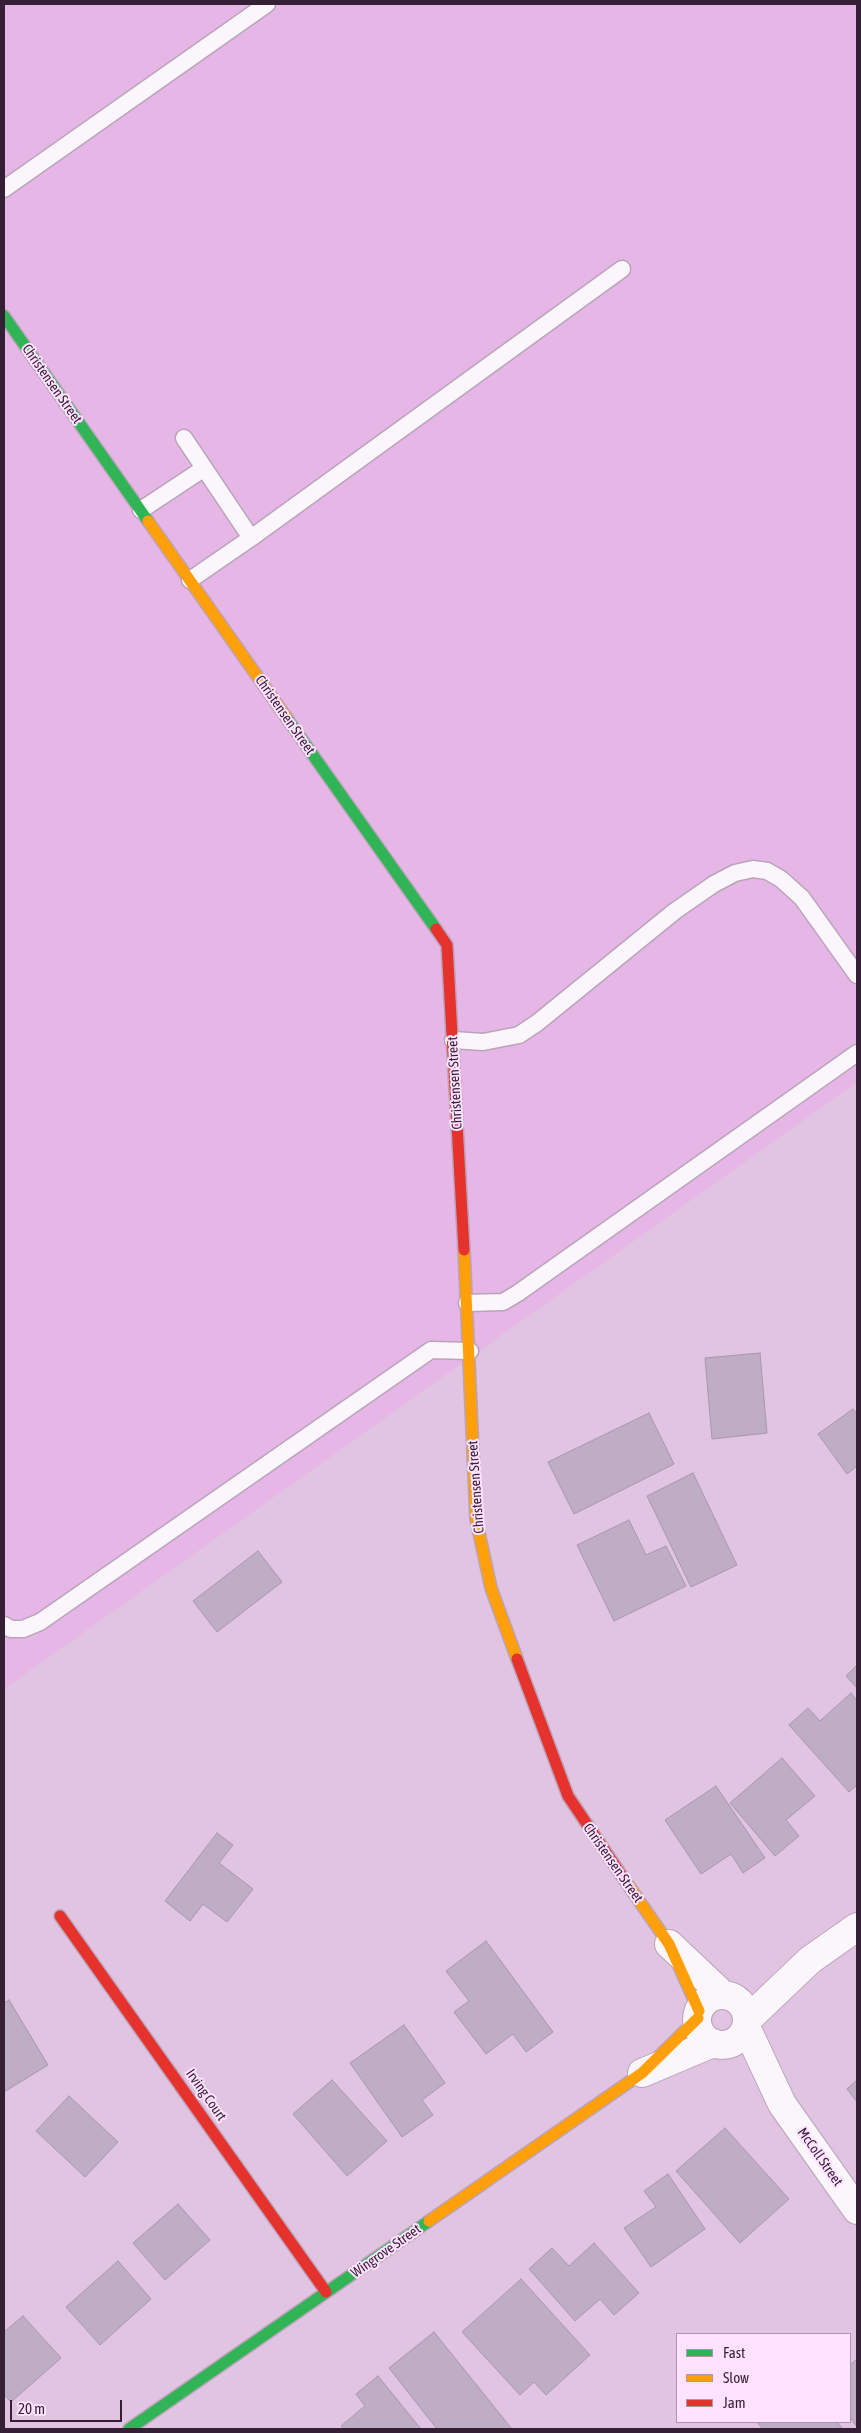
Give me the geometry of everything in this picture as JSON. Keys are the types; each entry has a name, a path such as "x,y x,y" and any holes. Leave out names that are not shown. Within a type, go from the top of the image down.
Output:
{"street":[{"name":"Christensen Street","path":"4,316 448,945 470,1351 476,1520 491,1588 568,1796 585,1824 669,1944 698,2014"},
{"name":"Irving Court","path":"60,1916 326,2292"},
{"path":"810,1960 726,1995 708,1999 698,2014 701,2034 717,2044 737,2040 747,2023 810,1960 857,1926"},
{"name":"Christensen Street","path":"669,1944 726,1995"},
{"path":"726,1995 742,2005 747,2023"},
{"name":"Wingrove Street","path":"129,2429 642,2073 698,2014"},
{"name":"McColl Street","path":"747,2023 782,2104 857,2210"},
{"name":"Wingrove Street","path":"642,2073 717,2044"},
{"name":"McColl Street","path":"717,2044 782,2104"}],"lane":[{"path":"4,190 267,4"},
{"path":"190,580 251,538 622,269"},
{"path":"184,438 251,538"},
{"path":"141,510 204,469"},
{"path":"453,1040 483,1042 519,1035 537,1023 675,911 714,884 735,873 753,869 767,871 774,875 802,898 857,976"},
{"path":"467,1303 503,1302 518,1293 857,1052"},
{"path":"4,1626 11,1629 23,1629 40,1622 431,1350 470,1351"}],"shaded area":[{"path":"4,4 857,4 857,1082 4,1689"}],"building":[{"path":"760,1353 767,1433 712,1439 705,1358"},
{"path":"853,1409 857,1414 857,1466 847,1474 818,1434"},
{"path":"649,1413 674,1464 574,1514 548,1462"},
{"path":"693,1473 737,1565 691,1587 647,1496"},
{"path":"629,1520 646,1555 666,1546 686,1586 614,1621 577,1545"},
{"path":"258,1551 282,1582 217,1632 193,1601"},
{"path":"857,1665 857,1688 846,1676"},
{"path":"851,1693 857,1701 857,1785 849,1792 789,1725 808,1708 820,1721"},
{"path":"782,1758 815,1796 786,1820 799,1836 775,1856 730,1803"},
{"path":"716,1786 765,1858 743,1873 731,1854 701,1874 665,1820"},
{"path":"217,1833 233,1845 219,1863 253,1889 227,1922 203,1904 190,1921 165,1901"},
{"path":"486,1941 553,2032 526,2052 513,2034 486,2054 454,2012 469,2001 446,1971"},
{"path":"9,2000 48,2065 4,2092 4,2003"},
{"path":"404,2025 445,2083 422,2100 433,2115 402,2137 350,2063"},
{"path":"332,2080 387,2141 347,2176 293,2114"},
{"path":"857,2080 857,2102 847,2089"},
{"path":"69,2096 118,2142 85,2177 36,2131"},
{"path":"725,2128 789,2199 740,2243 676,2171"},
{"path":"668,2174 705,2229 651,2267 624,2228 656,2207 644,2191"},
{"path":"178,2204 210,2240 165,2280 133,2243"},
{"path":"594,2243 639,2293 614,2315 600,2299 575,2321 529,2269 552,2248 569,2266"},
{"path":"118,2261 151,2299 100,2345 66,2307"},
{"path":"521,2279 590,2355 546,2395 534,2382 520,2395 462,2332"},
{"path":"23,2316 61,2358 11,2402 4,2395 4,2332"},
{"path":"434,2332 512,2429 437,2429 389,2368"},
{"path":"857,2359 857,2427 851,2418 851,2364"},
{"path":"378,2376 421,2429 344,2429 341,2426 365,2406 356,2394"},
{"path":"758,2423 838,2423 843,2429 763,2429"}],"traffic: fast":[{"path":"4,316 148,521"},
{"path":"286,717 436,929"},
{"path":"129,2429 429,2221"}],"traffic: slow":[{"path":"148,521 286,717"},
{"path":"464,1250 476,1519 491,1588 517,1659"},
{"path":"624,1879 669,1944 699,2011"},
{"path":"429,2221 642,2073 698,2018"}],"traffic: jam":[{"path":"436,929 447,945 464,1250"},
{"path":"517,1659 568,1796 624,1879"},
{"path":"60,1916 326,2292"}]}
